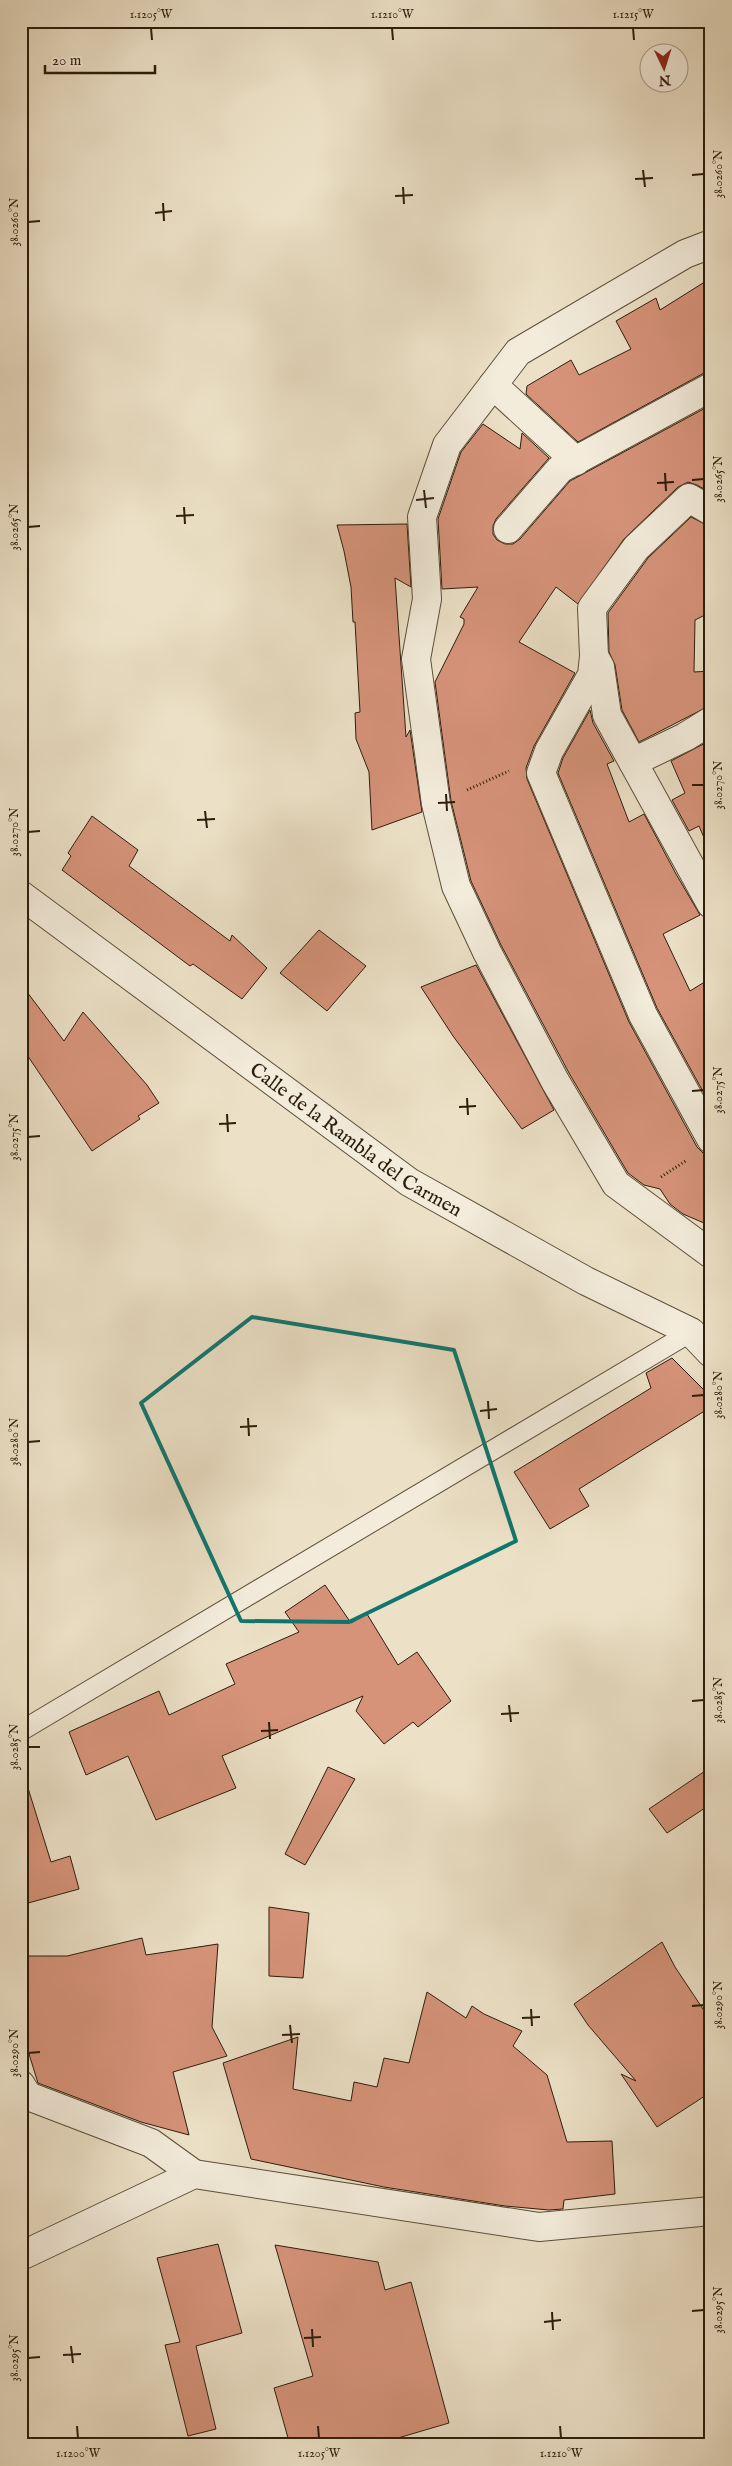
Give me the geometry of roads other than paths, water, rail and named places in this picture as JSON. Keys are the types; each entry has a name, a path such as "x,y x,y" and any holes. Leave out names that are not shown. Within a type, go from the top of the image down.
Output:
{"street":[{"path":"711,244 685,254 518,352 447,445 422,517 427,599 416,659 436,804 456,886 487,952 554,1081 616,1184 711,1254"},
{"path":"493,385 576,461"},
{"path":"508,529 560,469 711,387"},
{"path":"703,1147 643,1015 541,773 549,751 592,675 594,656 592,608 636,548 689,498 711,511"},
{"path":"594,656 600,667 607,715 663,820 711,904"},
{"path":"633,762 686,737 711,721"},
{"name":"Calle de la Rambla del Carmen","path":"21,895 409,1182 586,1281 691,1332 711,1353"},
{"path":"660,1216 711,1236"},
{"path":"21,2085 28,2096 151,2143 194,2174 539,2227 711,2211"},
{"path":"21,2256 194,2174"}],"lane":[{"path":"21,1732 691,1332"}]}
